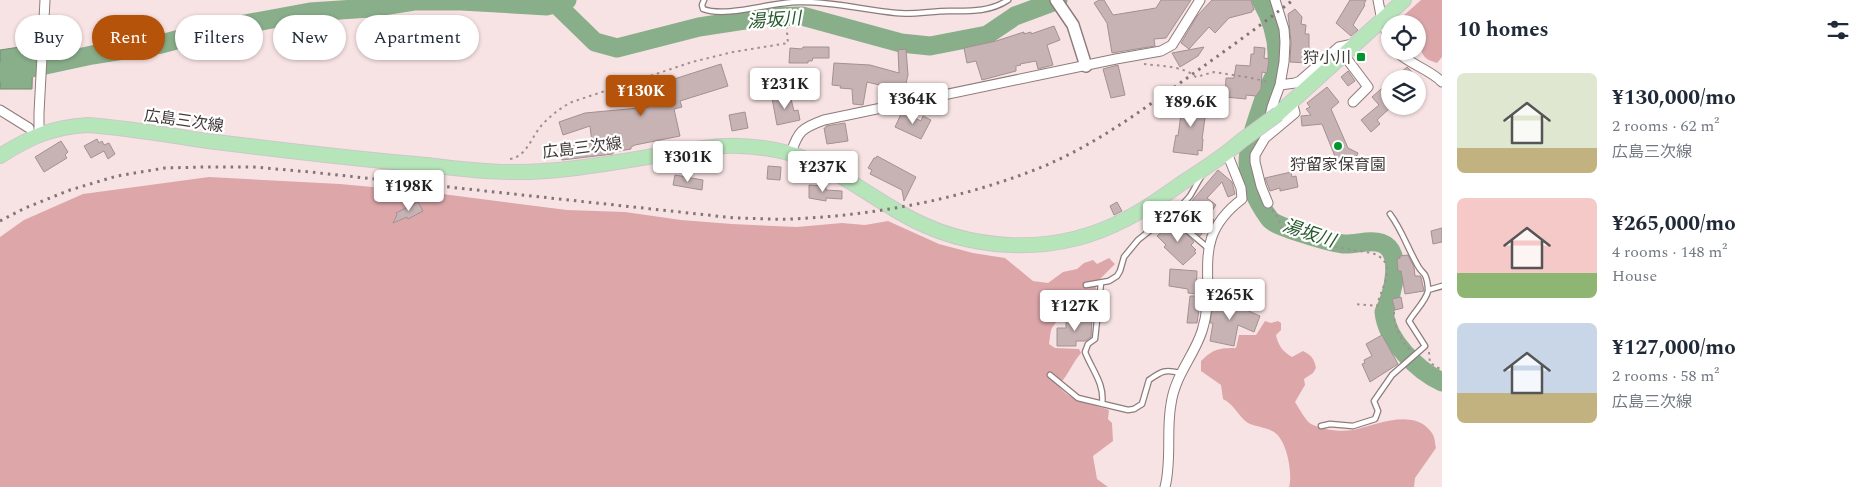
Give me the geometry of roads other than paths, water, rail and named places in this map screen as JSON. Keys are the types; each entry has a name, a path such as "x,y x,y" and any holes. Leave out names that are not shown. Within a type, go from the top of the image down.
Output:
{"main road":[{"name":"広島三次線","path":"1388,15 1404,0"},
{"name":"広島三次線","path":"0,156 34,131 88,125 348,158 503,172 531,172 575,167 720,146 758,147 791,153 813,160 830,168 920,223 964,239 1011,245 1058,242 1082,237 1104,229 1146,207 1205,168 1278,114 1381,22"}],"street":[{"path":"0,110 34,131 39,108 46,0"},
{"path":"1056,0 1073,25 1086,66"},
{"path":"791,153 795,140 803,129 824,120 1161,51 1175,42 1200,0"},
{"path":"1268,203 1258,177 1255,155 1265,138 1272,107 1280,85 1284,62 1285,35 1281,14 1275,0"},
{"path":"1378,0 1381,16"},
{"path":"1280,85 1300,81 1339,47 1347,44 1356,44"},
{"path":"1344,55 1368,86 1354,102"},
{"path":"1407,60 1437,77 1442,82"},
{"path":"1265,138 1295,113 1292,102"},
{"path":"1165,487 1170,405 1180,373 1202,333 1205,319 1208,297 1208,248 1214,230 1225,214 1242,199 1241,188 1227,153"}],"lane":[{"path":"704,0 703,9 721,11 795,2 814,2 898,14 978,11 998,7 1008,0"},
{"path":"1086,285 1113,280 1117,276 1124,257 1138,240 1173,213 1190,196 1205,168"},
{"path":"1173,213 1188,231 1208,248"},
{"path":"1321,426 1330,424 1353,426 1375,419 1378,411 1374,401 1392,375 1425,346 1408,321 1428,290 1426,275 1418,268 1401,229 1390,214"},
{"path":"1101,283 1095,339 1088,344 1085,352 1101,384 1104,394 1102,404"},
{"path":"1428,290 1442,286"},
{"path":"1050,375 1073,395 1119,409 1134,409 1142,404 1149,380 1162,371 1168,370 1180,373"}],"waterway":[{"path":"0,72 27,69 92,55 161,44 218,29 310,12 370,8 414,1 461,1 547,6 567,0"},
{"name":"湯坂川","path":"556,4 595,42 617,48 699,27 765,17 802,16 901,43 930,46 987,35 1015,16 1058,0"},
{"name":"湯坂川","path":"1261,0 1269,16 1274,33 1277,60 1276,69 1255,127 1248,156 1248,171 1258,201 1271,220 1292,230 1337,243 1376,242 1388,248 1393,255 1395,274 1384,312 1386,323 1397,344 1413,362 1432,377 1442,382"}],"railway":[{"path":"0,221 25,208 70,190 117,176 165,168 205,167 254,167 310,172 735,218 792,219 856,214 888,209 981,188 1061,159 1114,129 1293,0"}],"place":[{"name":"狩小川","path":"1361,57"},
{"name":"狩留家保育園","path":"1338,146"}]}
